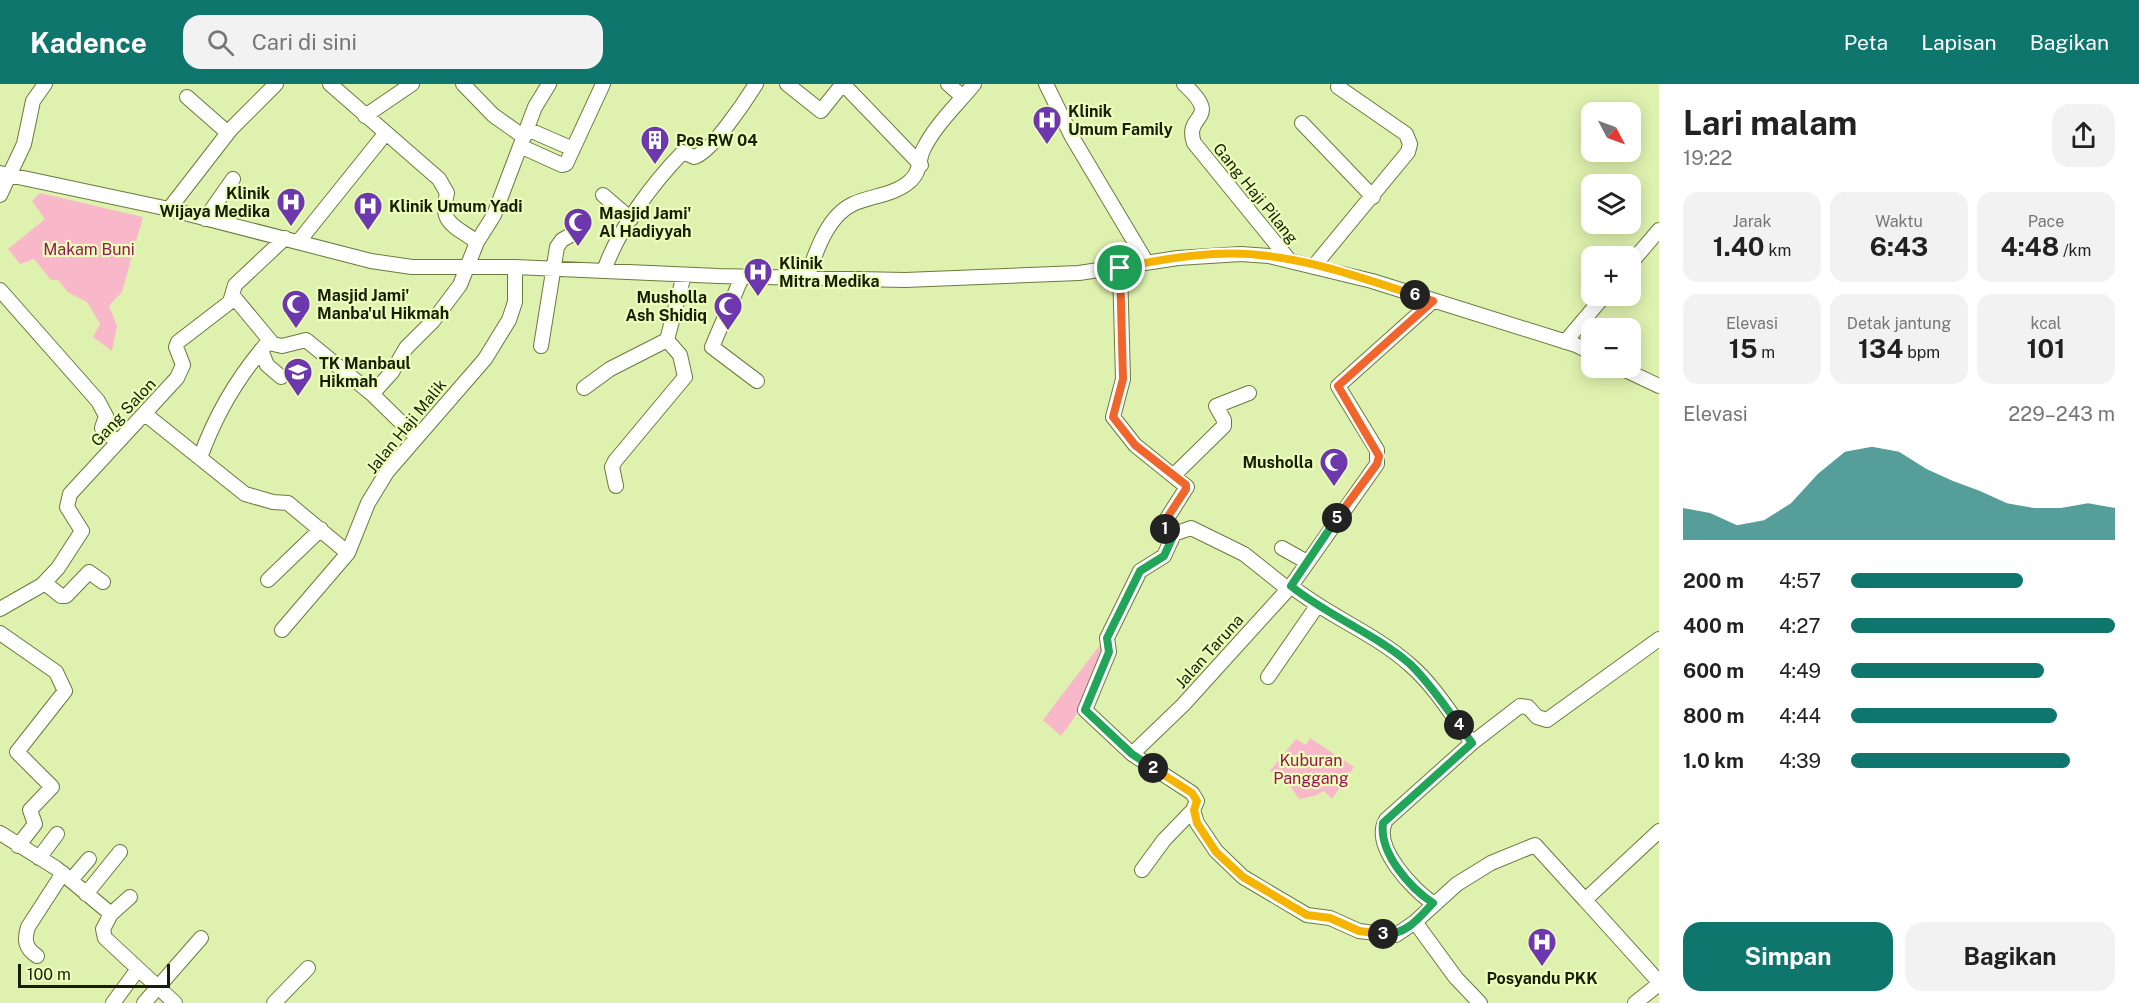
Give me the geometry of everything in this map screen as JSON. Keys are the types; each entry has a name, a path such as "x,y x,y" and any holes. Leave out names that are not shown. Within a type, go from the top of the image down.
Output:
{"street":[{"path":"170,209 208,163 228,133 276,84"},
{"path":"330,84 347,89 365,116 443,184 447,193 443,208 448,221 477,242"},
{"path":"365,116 412,84"},
{"path":"463,84 493,115 524,137 573,148 603,84"},
{"path":"372,394 392,372 406,348 453,297 477,242 494,215 535,107 549,84"},
{"path":"604,271 615,243 682,153 686,152 694,157 699,156 719,134 756,84"},
{"path":"787,84 821,111 841,86 846,87 921,165"},
{"path":"948,84 963,97"},
{"path":"807,277 822,241 839,215 855,203 909,182 921,165 922,152 927,143 974,84"},
{"path":"1046,84 1072,137 1147,262"},
{"name":"Gang Haji Pilang","path":"1184,84 1201,100 1202,105 1193,129 1194,143 1290,261"},
{"path":"0,195 5,174 24,144 38,86"},
{"path":"1314,266 1408,152 1409,138 1338,87"},
{"path":"187,97 228,133"},
{"path":"1302,123 1373,197"},
{"path":"299,241 385,134"},
{"path":"5,174 170,209 371,261 412,267 515,267 742,277 960,280 1120,268 1147,262 1240,254 1290,261 1372,281 1581,348"},
{"path":"205,219 233,179"},
{"path":"603,195 631,219"},
{"path":"1641,251 1659,230"},
{"path":"541,346 559,243 578,231"},
{"name":"Gang Salon","path":"0,609 45,583 82,531 67,507 70,494 146,414 182,368 176,347 178,342 230,302 235,285 285,238"},
{"name":"Jalan Haji Malik","path":"282,630 348,553 374,491 415,436 485,359 509,321 515,302 515,267"},
{"path":"1120,268 1123,379 1113,417 1135,445 1187,487 1164,524 1165,529 1174,534"},
{"path":"584,388 610,369 667,340 684,275"},
{"path":"742,277 712,347 757,381"},
{"path":"1361,292 1372,281"},
{"path":"0,290 98,401 106,416 102,428 117,442"},
{"path":"233,296 265,346 267,365 281,377"},
{"name":"Jalan Taruna","path":"1132,754 1184,705 1290,587 1377,464 1379,456 1338,386 1433,301"},
{"path":"1566,342 1596,306"},
{"path":"265,346 282,346 306,340 372,394 415,436"},
{"path":"616,486 612,467 615,461 685,377 680,356 667,340"},
{"path":"200,458 210,430 247,368 265,346"},
{"path":"1641,377 1659,386"},
{"path":"1174,475 1224,426 1224,420 1216,406 1220,402 1249,393"},
{"path":"146,414 247,495 288,503 348,553"},
{"path":"1142,870 1164,840 1194,810 1197,801 1192,793 1132,754 1085,710 1109,652 1107,638 1140,571 1164,556 1174,534 1191,528 1244,554 1317,606 1361,631 1412,666 1472,743"},
{"path":"268,580 321,529"},
{"path":"1282,548 1307,562"},
{"path":"45,583 61,596 66,596 88,572 103,582"},
{"path":"1268,677 1317,606"},
{"path":"0,633 56,672 65,691 17,752 52,786 30,810 35,824 18,846"},
{"path":"1433,903 1421,895 1390,860 1384,842 1383,823 1472,743 1520,706 1528,707 1537,717 1547,720 1659,639"},
{"path":"1194,810 1197,823 1216,852 1243,877 1307,915 1330,918 1359,931 1396,934 1415,922 1433,903 1457,884 1491,863 1535,845 1659,983 1635,1003"},
{"path":"1582,898 1659,831"},
{"path":"0,833 67,877 111,914"},
{"path":"39,858 57,834"},
{"path":"86,894 120,852"},
{"path":"38,956 29,948 25,937 28,927 67,877 89,859"},
{"path":"130,897 111,914 104,935 175,1003"},
{"path":"1415,922 1456,978 1480,1003"},
{"path":"144,1003 201,938"},
{"path":"274,1003 308,968"},
{"path":"113,1003 138,969"}],"green space":[{"name":"Makam Buni","path":"40,193 143,217 122,292 109,306 117,326 112,351 93,337 100,324 87,302 69,293 58,280 51,280 34,259 20,264 8,249 45,219 32,201"},
{"path":"1103,641 1104,653 1097,678 1084,703 1061,736 1043,720"},
{"name":"Kuburan Panggang","path":"1310,738 1354,767 1332,799 1324,791 1299,799 1291,787 1270,771 1296,739 1306,745"}],"place":[{"name":"Klinik Umum Family","path":"1047,146"},
{"name":"Pos RW 04","path":"655,166"},
{"name":"Klinik Wijaya Medika","path":"291,228"},
{"name":"Klinik Umum Yadi","path":"368,232"},
{"name":"Masjid Jami' Al Hadiyyah","path":"578,248"},
{"name":"Klinik Mitra Medika","path":"758,298"},
{"name":"Masjid Jami' Manba'ul Hikmah","path":"296,330"},
{"name":"Musholla Ash Shidiq","path":"728,332"},
{"name":"TK Manbaul Hikmah","path":"298,398"},
{"name":"Musholla","path":"1334,488"},
{"name":"Posyandu PKK","path":"1542,968"}],"route":[{"path":"1240,254 1269,256 1372,281 1433,301 1338,386 1379,456 1377,464 1291,586 1315,605 1361,631 1412,666 1448,709 1472,743 1383,823 1384,842 1390,860 1421,895 1433,903 1415,922 1396,934 1359,931 1330,918 1307,915 1243,877 1216,852 1203,834 1197,823 1194,810 1197,801 1192,793 1132,754 1085,710 1109,652 1107,638 1140,571 1164,556 1174,534 1165,529 1165,521 1187,487 1135,445 1113,417 1123,379 1123,308 1120,268 1178,258 1240,254"}]}
